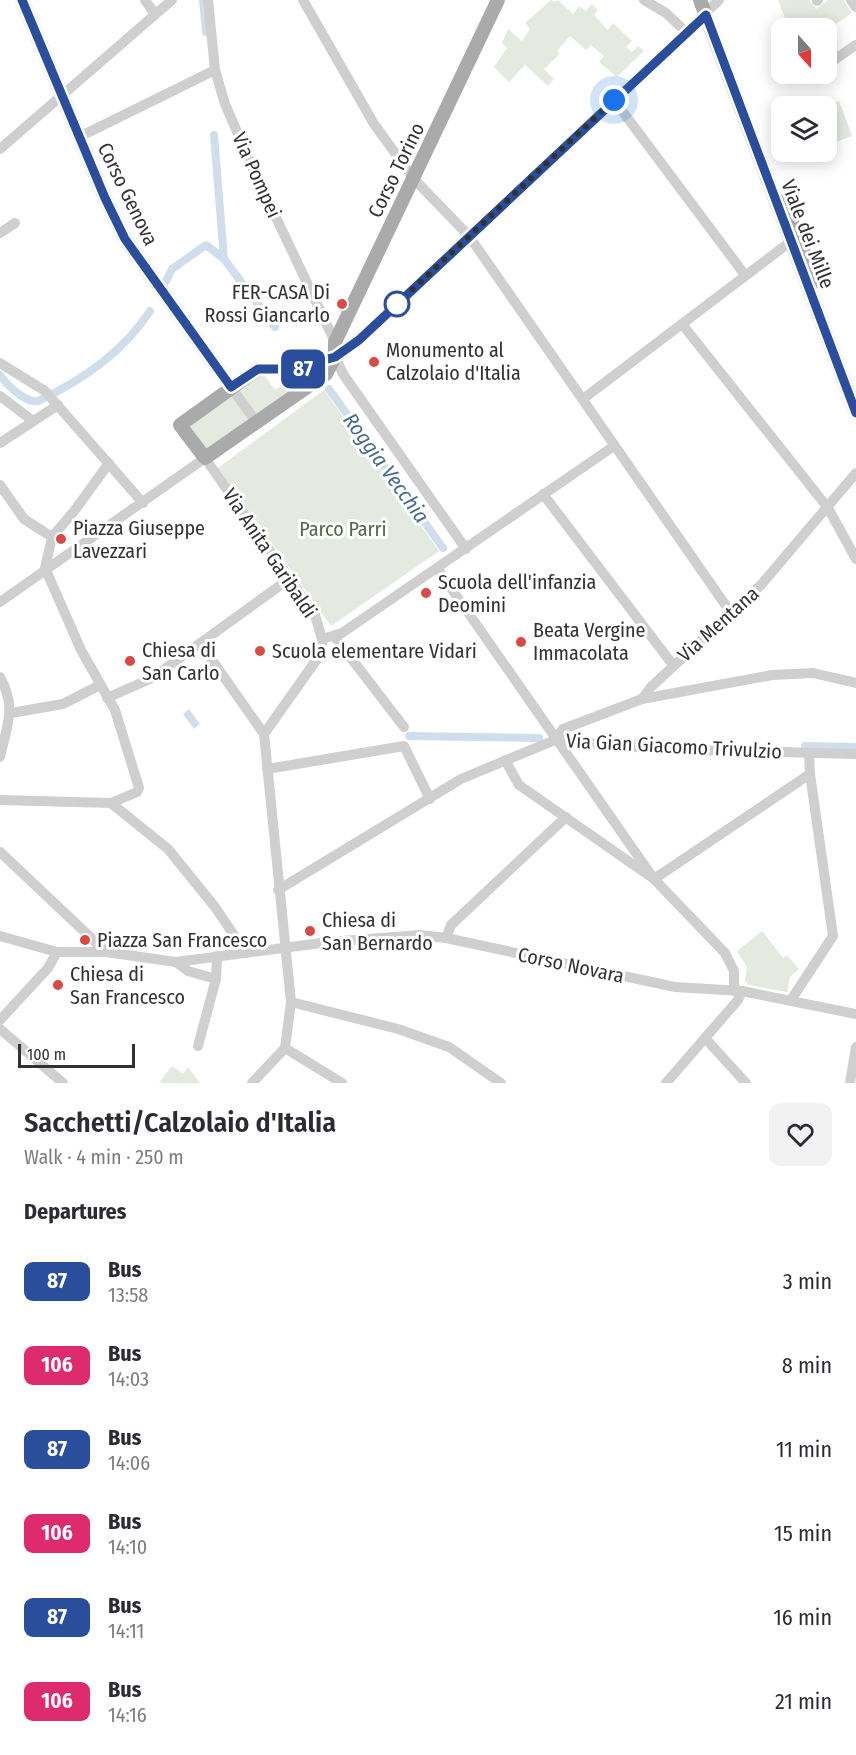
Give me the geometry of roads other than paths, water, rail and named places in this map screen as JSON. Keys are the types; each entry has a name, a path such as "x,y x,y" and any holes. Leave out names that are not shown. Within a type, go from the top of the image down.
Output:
{"main road":[{"name":"Corso Genova","path":"22,0 79,137 125,239 231,387"},
{"name":"Corso Torino","path":"335,357 334,342 498,0"},
{"name":"Viale dei Mille","path":"709,5 790,242 856,413"},
{"name":"Viale dei Mille","path":"709,5 856,389"},
{"path":"335,357 326,374 205,458 180,425 258,369 308,369 317,362 335,357"},
{"path":"297,369 305,380 306,389"}],"street":[{"path":"145,0 155,14"},
{"path":"0,149 172,0"},
{"name":"Via Pompei","path":"208,0 214,70 225,104 253,170 334,342"},
{"path":"303,0 374,124 414,179 469,236 731,613"},
{"path":"644,0 666,13 686,32"},
{"path":"851,0 856,7"},
{"path":"466,549 343,374 335,357 359,340 614,100 686,32 709,5"},
{"path":"837,58 856,45"},
{"path":"79,137 214,70"},
{"path":"614,100 745,275"},
{"path":"0,233 15,223"},
{"path":"583,399 790,242"},
{"path":"682,324 828,508 856,558"},
{"path":"0,363 52,399 143,503"},
{"path":"231,387 257,423"},
{"path":"0,396 33,421"},
{"path":"0,443 33,421 52,399"},
{"path":"322,639 342,633 614,446"},
{"path":"0,602 46,572 205,458"},
{"name":"Via Anita Garibaldi","path":"205,458 315,615 322,639 322,652 264,734"},
{"path":"0,800 111,803 132,795 139,788 124,736 46,572 45,561 50,535 75,510 109,463"},
{"name":"Via Mentana","path":"555,740 563,729 642,699 673,665 760,586 856,473"},
{"path":"0,485 24,519 50,535"},
{"path":"543,494 673,665"},
{"path":"437,568 654,879 725,953 734,971 738,1000 666,1083"},
{"path":"107,698 142,685 290,579"},
{"path":"334,636 404,728"},
{"path":"200,643 264,734 291,1002 285,1048 252,1083"},
{"path":"642,699 772,675 813,673 856,683"},
{"path":"0,677 9,696 11,713 0,757"},
{"path":"11,713 63,704 100,685"},
{"name":"Via Gian Giacomo Trivulzio","path":"279,890 461,780 555,740 659,749 856,754"},
{"path":"267,769 404,746 430,799"},
{"path":"791,1000 833,936 809,753"},
{"path":"505,760 519,785 654,879"},
{"path":"654,879 810,774"},
{"path":"111,803 168,849 215,907 246,953"},
{"path":"446,938 451,925 566,817"},
{"path":"0,852 106,952"},
{"path":"0,936 61,952 106,952 177,962 188,971 216,979"},
{"name":"Corso Novara","path":"177,962 329,942 400,936 446,938 675,987 738,991 856,1014"},
{"path":"0,1020 61,952"},
{"path":"198,1046 216,979 217,956"},
{"path":"291,1002 398,1029 449,1047 501,1083"},
{"path":"0,1029 63,1083"},
{"path":"705,1038 746,1083"},
{"path":"849,1083 856,1047"},
{"path":"285,1048 342,1083"}],"water":[{"path":"189,709 200,724 194,729 183,714"}],"waterway":[{"path":"203,0 206,32"},
{"path":"214,135 224,259"},
{"name":"Roggia Vecchia","path":"165,283 172,269 206,245 224,259 275,327"},
{"name":"Roggia Vecchia","path":"0,375 22,396 38,401 70,384 100,364 128,339 150,311"},
{"name":"Roggia Vecchia","path":"329,389 443,548"},
{"name":"Roggia Vecchia","path":"409,736 539,738"},
{"name":"Roggia Vecchia","path":"638,742 689,745"},
{"name":"Roggia Vecchia","path":"805,746 856,747"}],"place":[{"name":"FER-CASA Di Rossi Giancarlo","path":"342,304"},
{"name":"Monumento al Calzolaio d'Italia","path":"374,362"},
{"name":"Piazza Giuseppe Lavezzari","path":"61,539"},
{"name":"Scuola dell'infanzia Deomini","path":"426,593"},
{"name":"Beata Vergine Immacolata","path":"521,642"},
{"name":"Scuola elementare Vidari","path":"260,651"},
{"name":"Chiesa di San Carlo","path":"130,661"},
{"name":"Chiesa di San Bernardo","path":"310,931"},
{"name":"Piazza San Francesco","path":"85,940"},
{"name":"Chiesa di San Francesco","path":"58,985"}],"park label":[{"name":"Parco Parri","path":"343,529"}]}
